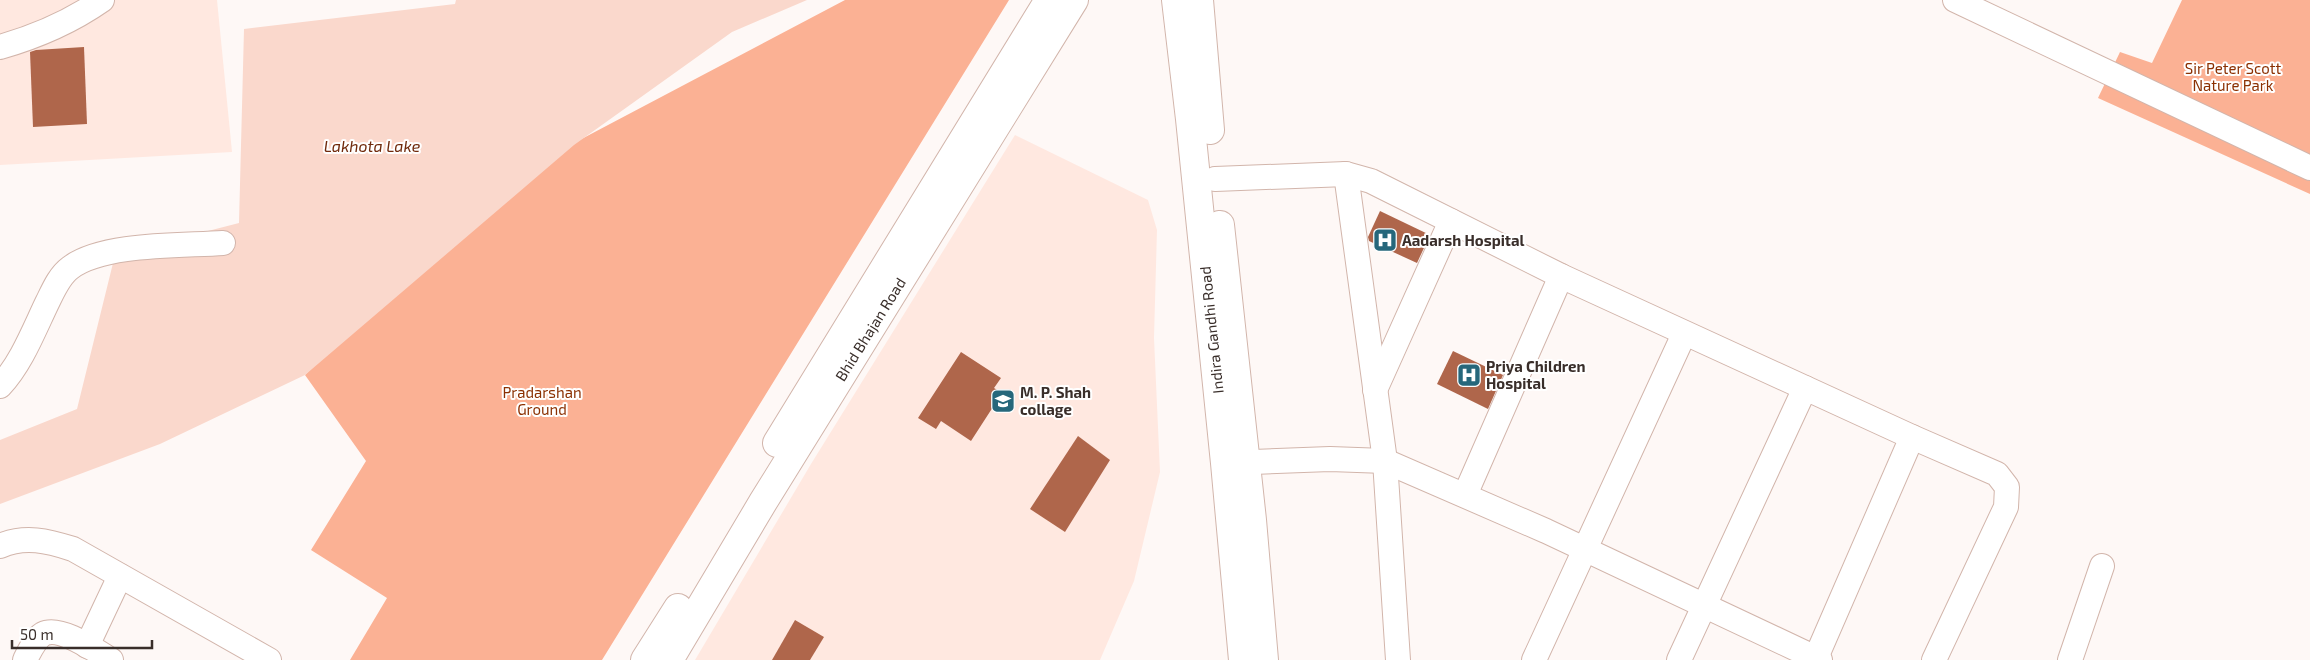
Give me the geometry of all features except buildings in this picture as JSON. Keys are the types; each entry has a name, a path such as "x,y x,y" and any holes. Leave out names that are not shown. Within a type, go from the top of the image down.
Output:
{"main road":[{"name":"Bhid Bhajan Road","path":"645,660 1049,0"},
{"name":"Bhid Bhajan Road","path":"669,660 763,502 1074,0"},
{"name":"Indira Gandhi Road","path":"1176,0 1235,462 1264,660"},
{"name":"Indira Gandhi Road","path":"1199,0 1215,179 1235,462 1243,660"}],"street":[{"path":"0,47 40,33 75,17 102,0"},
{"path":"1955,0 2310,168"},
{"path":"1215,179 1346,174 1371,181 1561,276 1684,334 1997,474 2007,488 2006,507 1934,660"},
{"path":"1346,174 1385,461 1398,660"},
{"path":"1374,391 1451,221"},
{"path":"0,386 23,352 55,285 68,269 85,259 107,251 223,243"},
{"path":"1465,495 1561,276"},
{"path":"1534,660 1684,334"},
{"path":"1679,660 1805,388"},
{"path":"1235,462 1330,459 1385,461 1465,495 1817,659 1912,437"},
{"path":"0,546 30,539 50,542 73,549 270,660"},
{"path":"2070,660 2102,566"},
{"path":"25,660 43,634 55,631 69,636 101,655 120,576"}],"shaded area":[{"path":"0,0 217,0 232,152 0,165"},
{"name":"M. P. Shah collage","path":"1015,135 1148,200 1157,230 1154,338 1160,472 1134,581 1100,660 695,660 811,464"}],"green space":[{"name":"Pradarshan Ground","path":"845,0 1009,0 602,660 350,660 387,598 311,550 366,461 305,375 433,245 572,144"},
{"name":"Sir Peter Scott Nature Park","path":"2182,0 2310,0 2310,194 2098,98 2120,52 2152,63"}],"water":[{"name":"Lakhota Lake","path":"456,0 807,0 732,32 574,145 305,375 160,444 0,504 0,440 77,409 115,255 239,223 244,29 455,4"}],"place":[{"name":"Aadarsh Hospital","path":"1385,240"},
{"name":"Priya Children Hospital","path":"1469,375"},
{"name":"M. P. Shah collage","path":"1003,401"}]}
